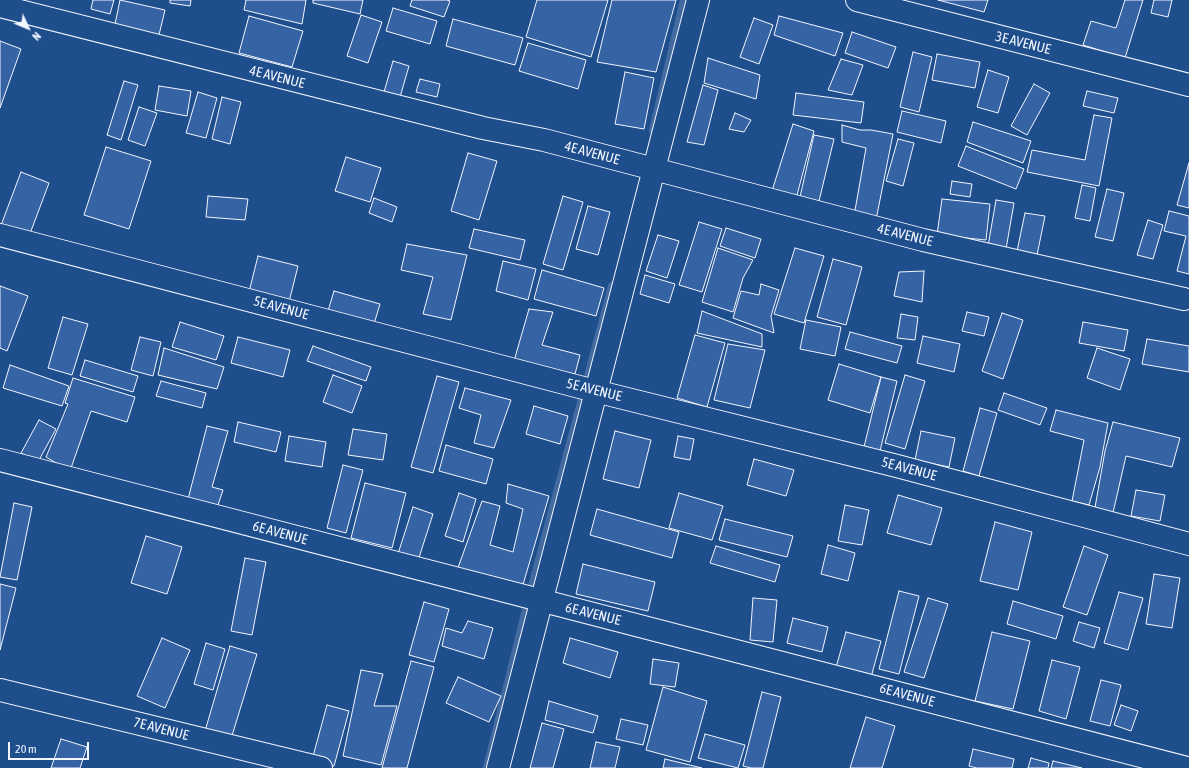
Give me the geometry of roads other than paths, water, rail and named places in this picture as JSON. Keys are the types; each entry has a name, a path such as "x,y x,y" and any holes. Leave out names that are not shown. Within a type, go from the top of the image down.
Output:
{"street":[{"path":"498,768 534,599 646,168 698,0"},
{"name":"3E AVENUE","path":"857,0 1189,85"},
{"name":"4E AVENUE","path":"0,6 475,126 544,140 922,240 1184,299"},
{"name":"5E AVENUE","path":"0,235 589,389 890,464 1189,544"},
{"name":"6E AVENUE","path":"0,460 1187,768"},
{"name":"7E AVENUE","path":"0,690 321,768"}],"waterway":[{"path":"653,130 684,0"},
{"path":"487,768 528,601 612,286"}]}
